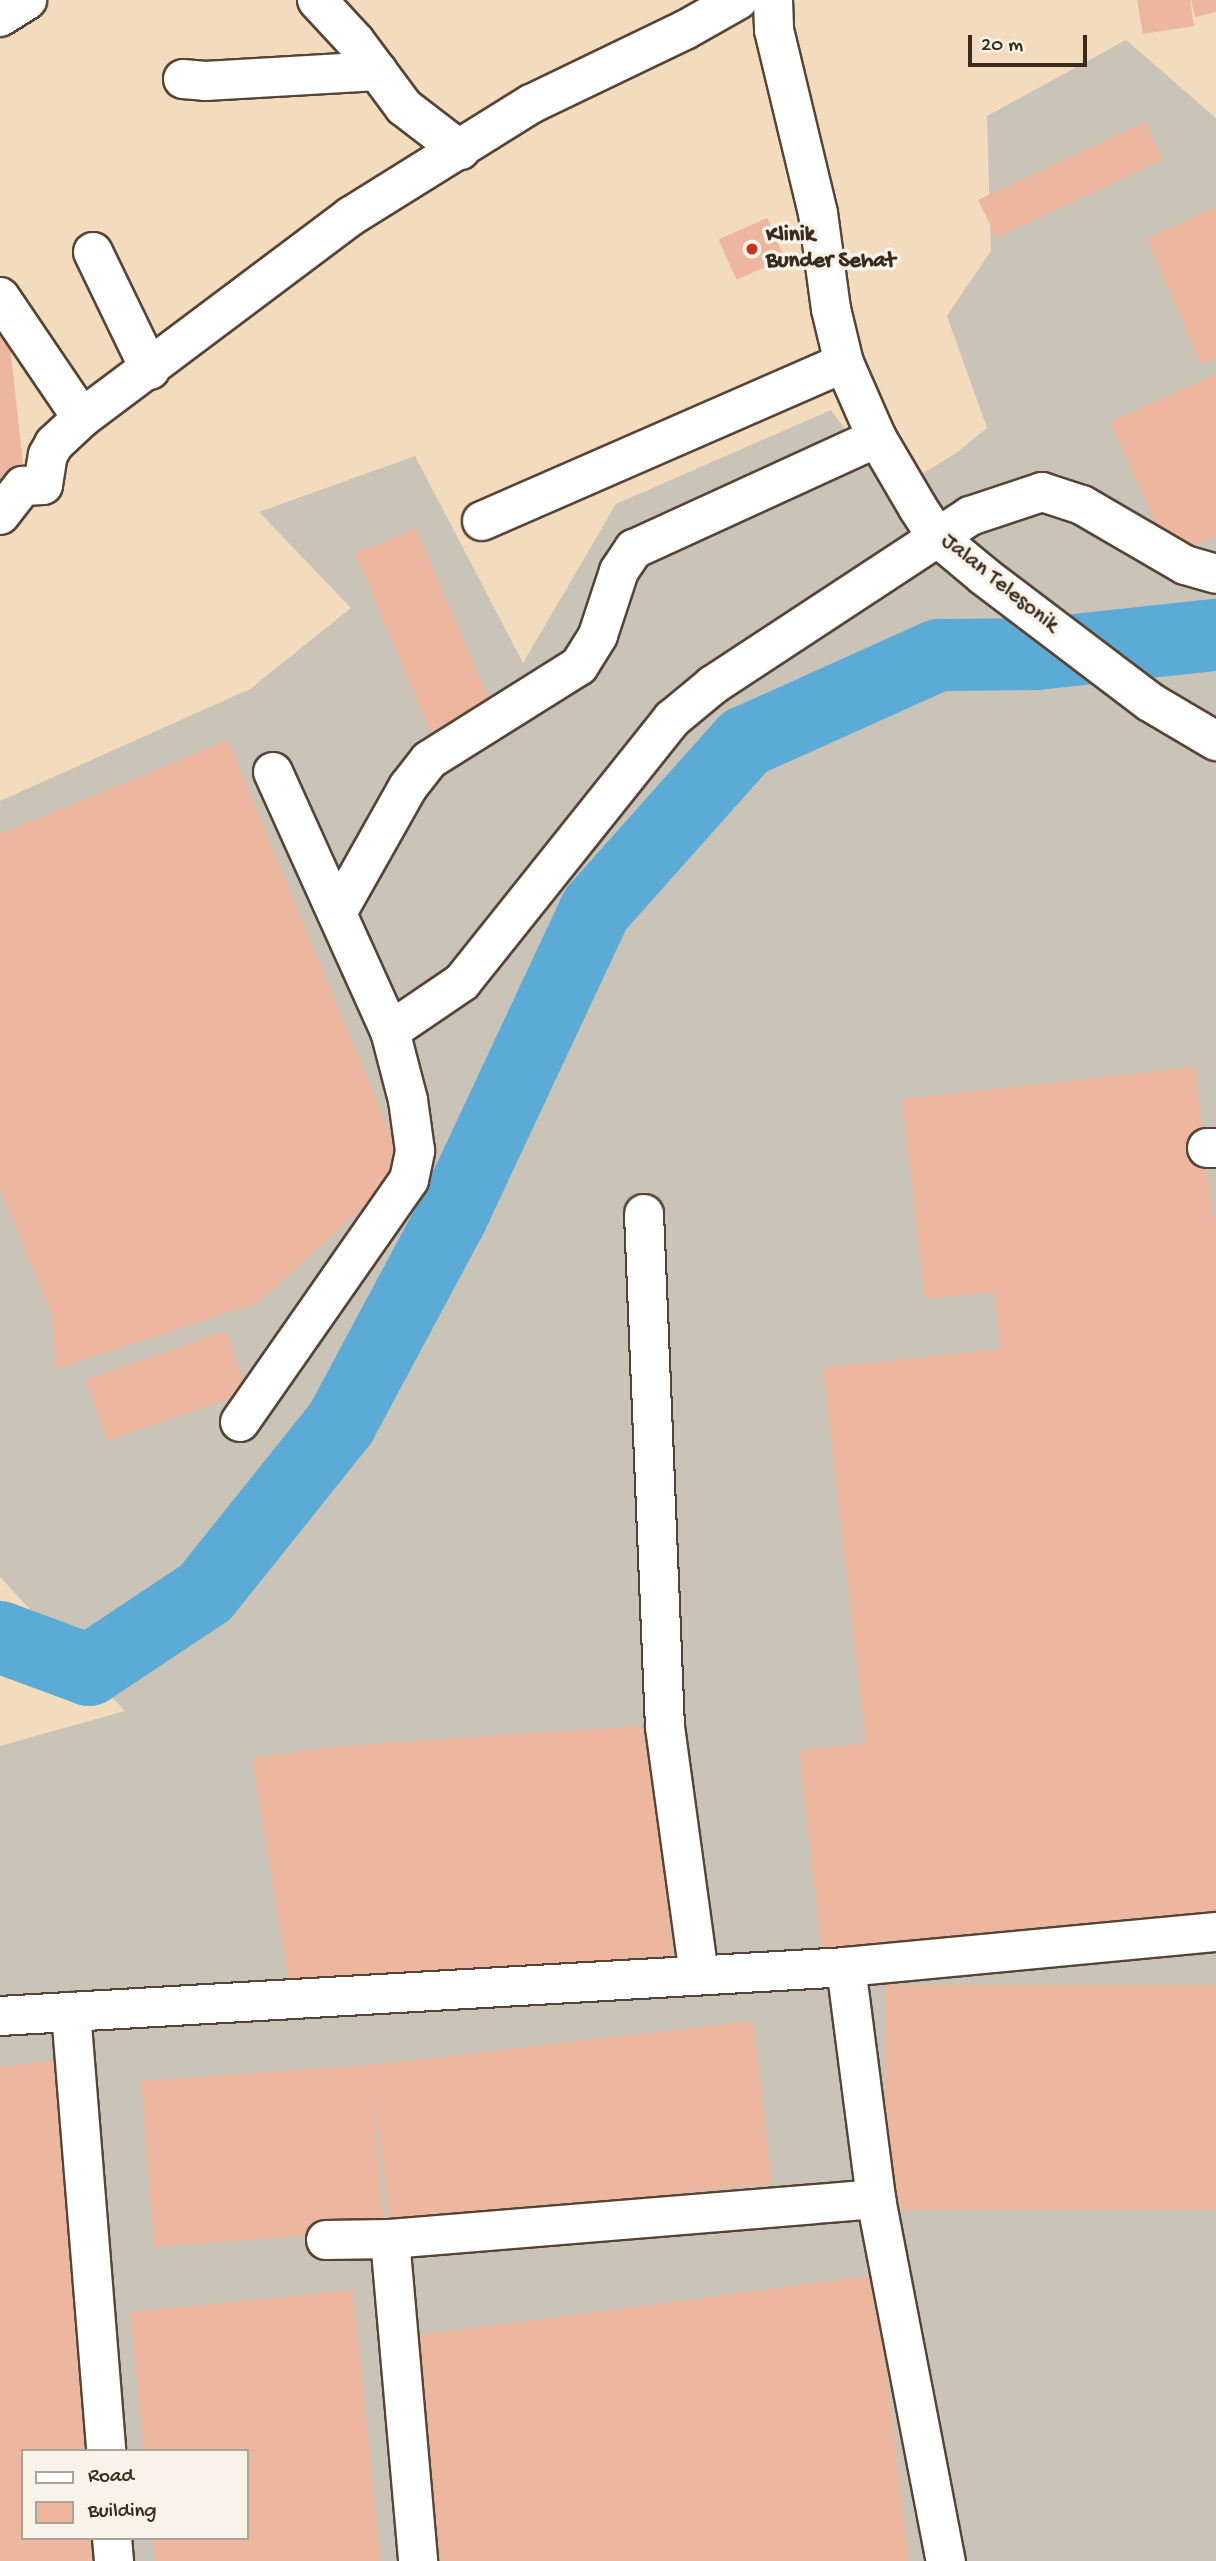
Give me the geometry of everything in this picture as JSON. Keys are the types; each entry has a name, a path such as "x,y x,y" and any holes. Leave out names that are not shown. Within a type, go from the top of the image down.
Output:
{"street":[{"path":"317,0 378,71 404,107 425,127 460,150"},
{"path":"0,515 23,486 43,485 48,455 54,444 82,418 150,370 351,216 531,104 685,30 738,0"},
{"name":"Jalan Telesonik","path":"773,0 774,30 818,213 831,309 844,363 877,438 936,536 984,576 1150,702 1216,741"},
{"path":"183,79 205,81 378,71"},
{"path":"93,252 150,370"},
{"path":"0,297 82,418"},
{"path":"482,521 844,363"},
{"path":"337,913 408,787 429,760 579,666 598,635 619,571 634,550 877,438"},
{"path":"390,1031 462,982 672,719 713,685 970,516 1042,492 1082,505 1185,565 1216,574"},
{"path":"240,1422 409,1180 415,1151 408,1100 390,1031 273,772"},
{"path":"644,1214 666,1727 699,1974"},
{"path":"0,2016 846,1967 1216,1932"},
{"path":"846,1967 876,2199 946,2561"},
{"path":"72,2012 106,2449"},
{"path":"326,2240 390,2239 876,2199"},
{"path":"390,2239 418,2561"},
{"path":"112,2540 114,2561"}],"shaded area":[{"path":"1126,40 1216,118 1216,2561 0,2561 0,1746 125,1711 0,1577 0,801 250,689 351,608 259,512 415,456 523,663 616,504 831,410 891,493 956,453 987,428 947,316 991,251 987,116"}],"building":[{"path":"1137,0 1190,0 1194,26 1143,34"},
{"path":"1191,0 1216,0 1216,12 1195,17"},
{"path":"1145,122 1163,160 996,238 978,200"},
{"path":"1216,207 1216,358 1201,364 1147,238"},
{"name":"Klinik Bunder Sehat","path":"767,218 785,258 736,280 719,240"},
{"path":"9,336 25,482 0,484 0,337"},
{"path":"1216,374 1216,536 1171,556 1110,422"},
{"path":"416,528 491,705 430,731 355,554"},
{"path":"228,740 405,1169 258,1303 56,1369 52,1314 0,1188 0,834"},
{"path":"1195,1067 1213,1219 1216,1219 1216,1917 823,1960 799,1751 866,1743 823,1368 1001,1349 994,1292 925,1299 902,1099"},
{"path":"226,1331 247,1392 107,1441 86,1379"},
{"path":"655,1725 672,1956 290,1988 252,1758 342,1746"},
{"path":"886,1985 1216,1985 1216,2210 886,2210"},
{"path":"753,2021 772,2183 391,2227 372,2082 384,2230 154,2247 141,2081 371,2065"},
{"path":"56,2060 97,2449 21,2449 21,2540 106,2540 108,2561 0,2561 0,2067"},
{"path":"875,2275 909,2561 432,2561 406,2337"},
{"path":"353,2290 381,2561 155,2561 153,2540 248,2540 248,2449 144,2449 130,2312"}],"waterway":[{"path":"0,1637 89,1670 205,1593 341,1423 452,1216 596,909 745,742 939,655 1037,654 1216,635"}],"place":[{"name":"Klinik Bunder Sehat","path":"752,249"}]}
